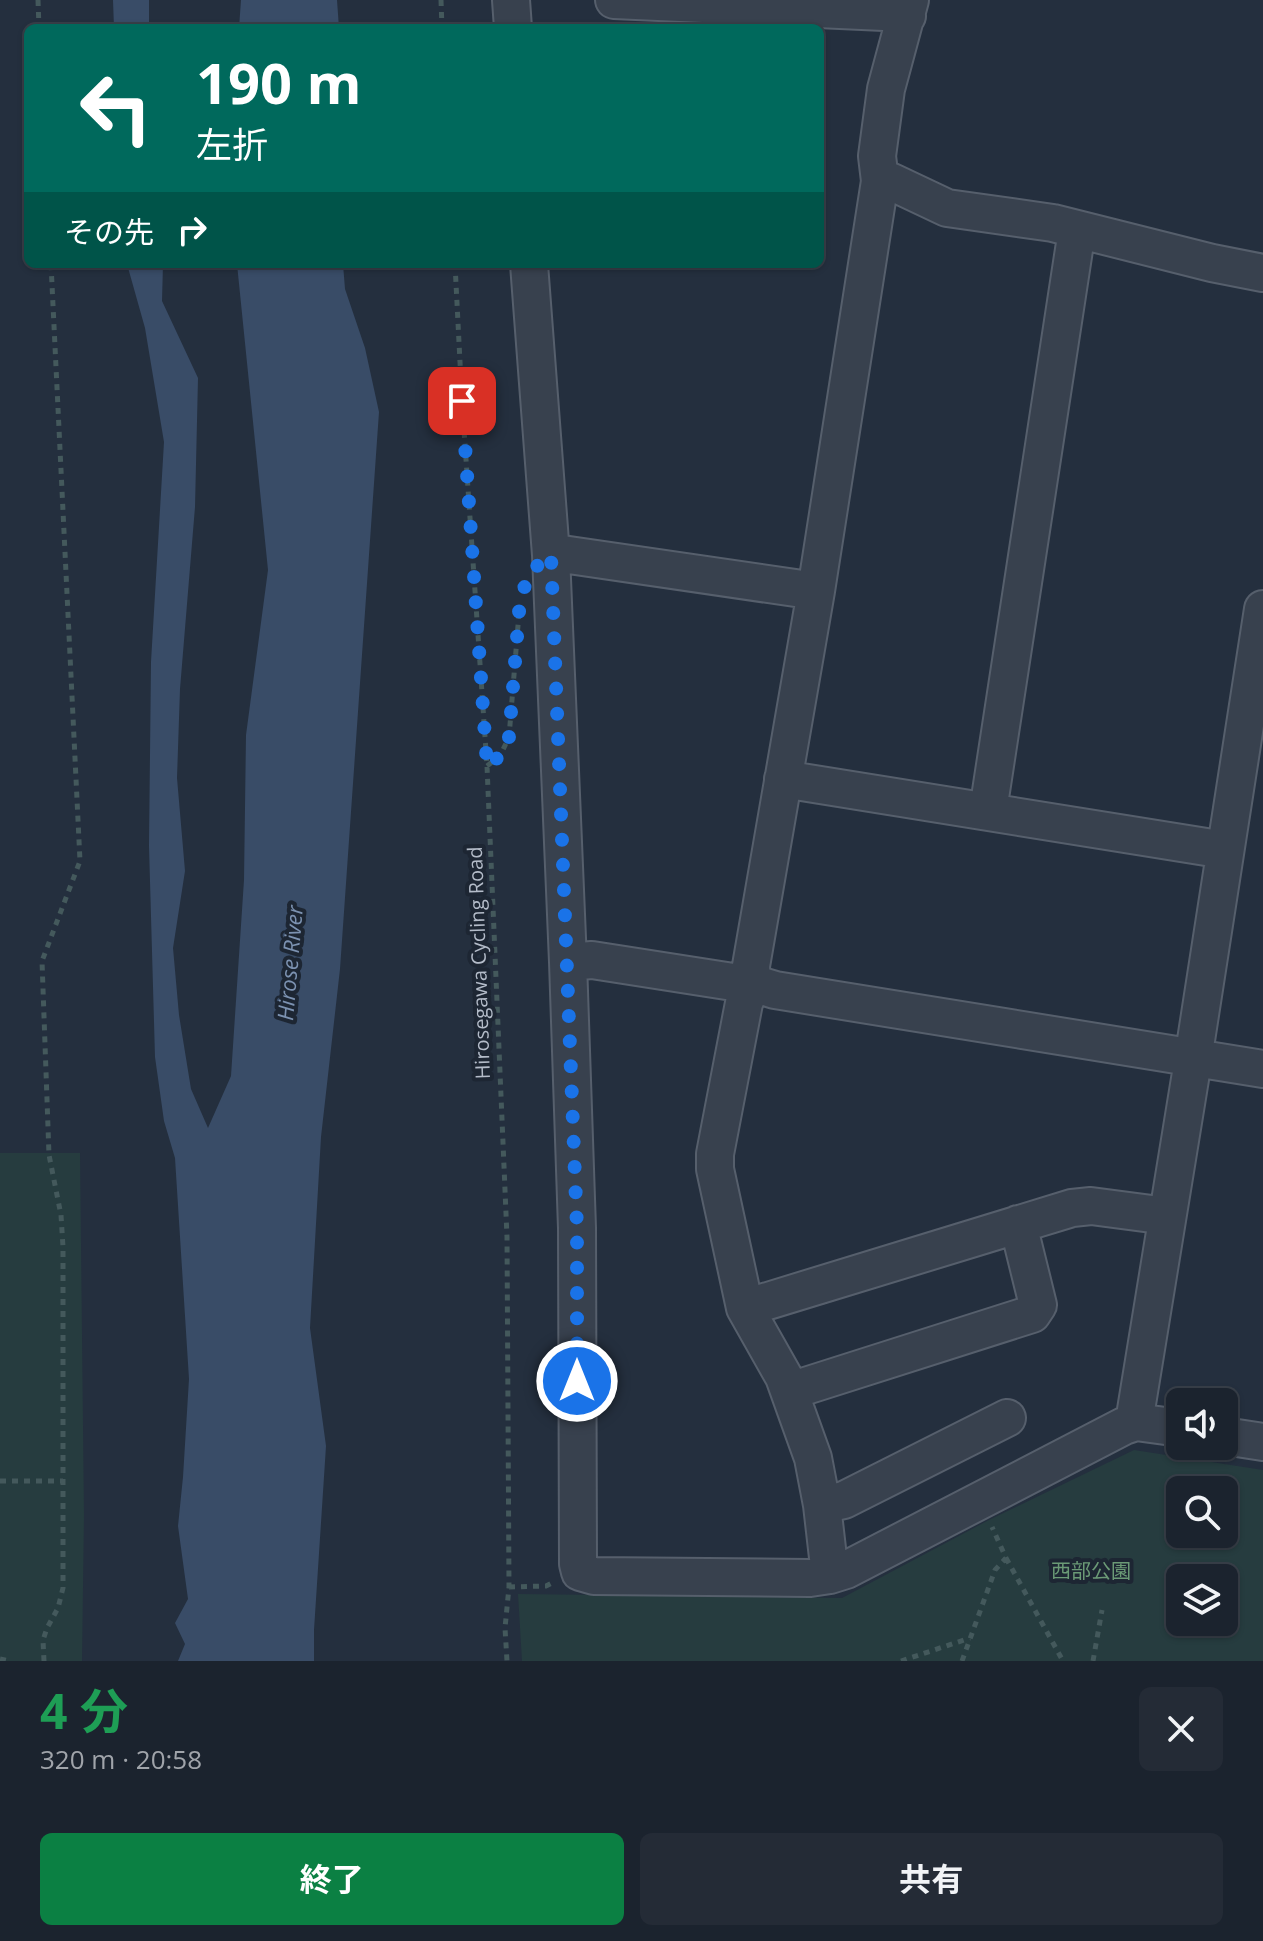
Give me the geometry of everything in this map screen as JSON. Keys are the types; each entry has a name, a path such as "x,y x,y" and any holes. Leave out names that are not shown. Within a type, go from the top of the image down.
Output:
{"street":[{"path":"513,0 513,24"},
{"path":"614,0 884,12 908,8 886,89 877,156 880,181 816,591 751,966 752,983 744,1003 715,1154 715,1169 745,1308 790,1391 813,1458 830,1575"},
{"path":"880,181 892,182 947,208 1053,223 1263,273"},
{"path":"988,811 1077,230"},
{"path":"529,268 551,555 568,962 577,1228 580,1572 594,1576 810,1578 830,1575 846,1570 1124,1426 1136,1422 1166,1426"},
{"path":"551,555 562,554 816,591"},
{"path":"1136,1422 1263,609"},
{"path":"783,779 1225,850"},
{"path":"568,962 592,960 752,983 789,992 1263,1069"},
{"path":"745,1308 1072,1208 1091,1206 1167,1216"},
{"path":"790,1391 1032,1314 1038,1305 1018,1224"},
{"path":"822,1505 844,1500 1007,1418"},
{"path":"1238,1438 1263,1442"}],"path":[{"path":"38,0 39,24"},
{"path":"441,0 442,24"},
{"path":"44,1661 43,1640 58,1608 63,1588 63,1247 61,1215 49,1155 42,961 80,861 51,268"},
{"name":"Hirosegawa Cycling Road","path":"455,268 487,766 507,1237 507,1661"},
{"path":"487,766 500,756 509,737 520,600"},
{"path":"0,1481 63,1481"},
{"path":"989,1520 1006,1558 1063,1661"},
{"path":"962,1661 995,1570 1006,1558"},
{"path":"509,1587 546,1586"},
{"path":"1093,1661 1102,1610"},
{"path":"901,1661 970,1638"},
{"path":"0,1659 9,1661"}],"green space":[{"path":"0,1153 80,1153 84,1515 82,1661 0,1661"},
{"name":"西部公園","path":"1134,1450 1166,1455 1166,1460 1198,1460 1263,1470 1263,1661 522,1661 518,1594 842,1598 989,1520"}],"water":[{"path":"113,0 149,0 149,24 114,24"},
{"path":"241,0 337,0 339,24 239,24"},
{"name":"Hirose River","path":"128,268 163,268 162,301 198,378 195,507 180,689 177,778 185,871 173,948 179,1015 191,1089 208,1128 231,1076 244,880 246,735 268,570 237,268 343,268 345,289 365,348 379,412 340,969 321,1137 310,1328 326,1446 314,1661 178,1661 185,1644 175,1623 188,1599 178,1526 189,1379 175,1158 164,1121 155,1057 149,846 151,662 164,442 145,328"}],"route":[{"path":"462,401 487,766 500,756 509,737 520,600 528,577 551,555 577,1228 577,1381"}]}
